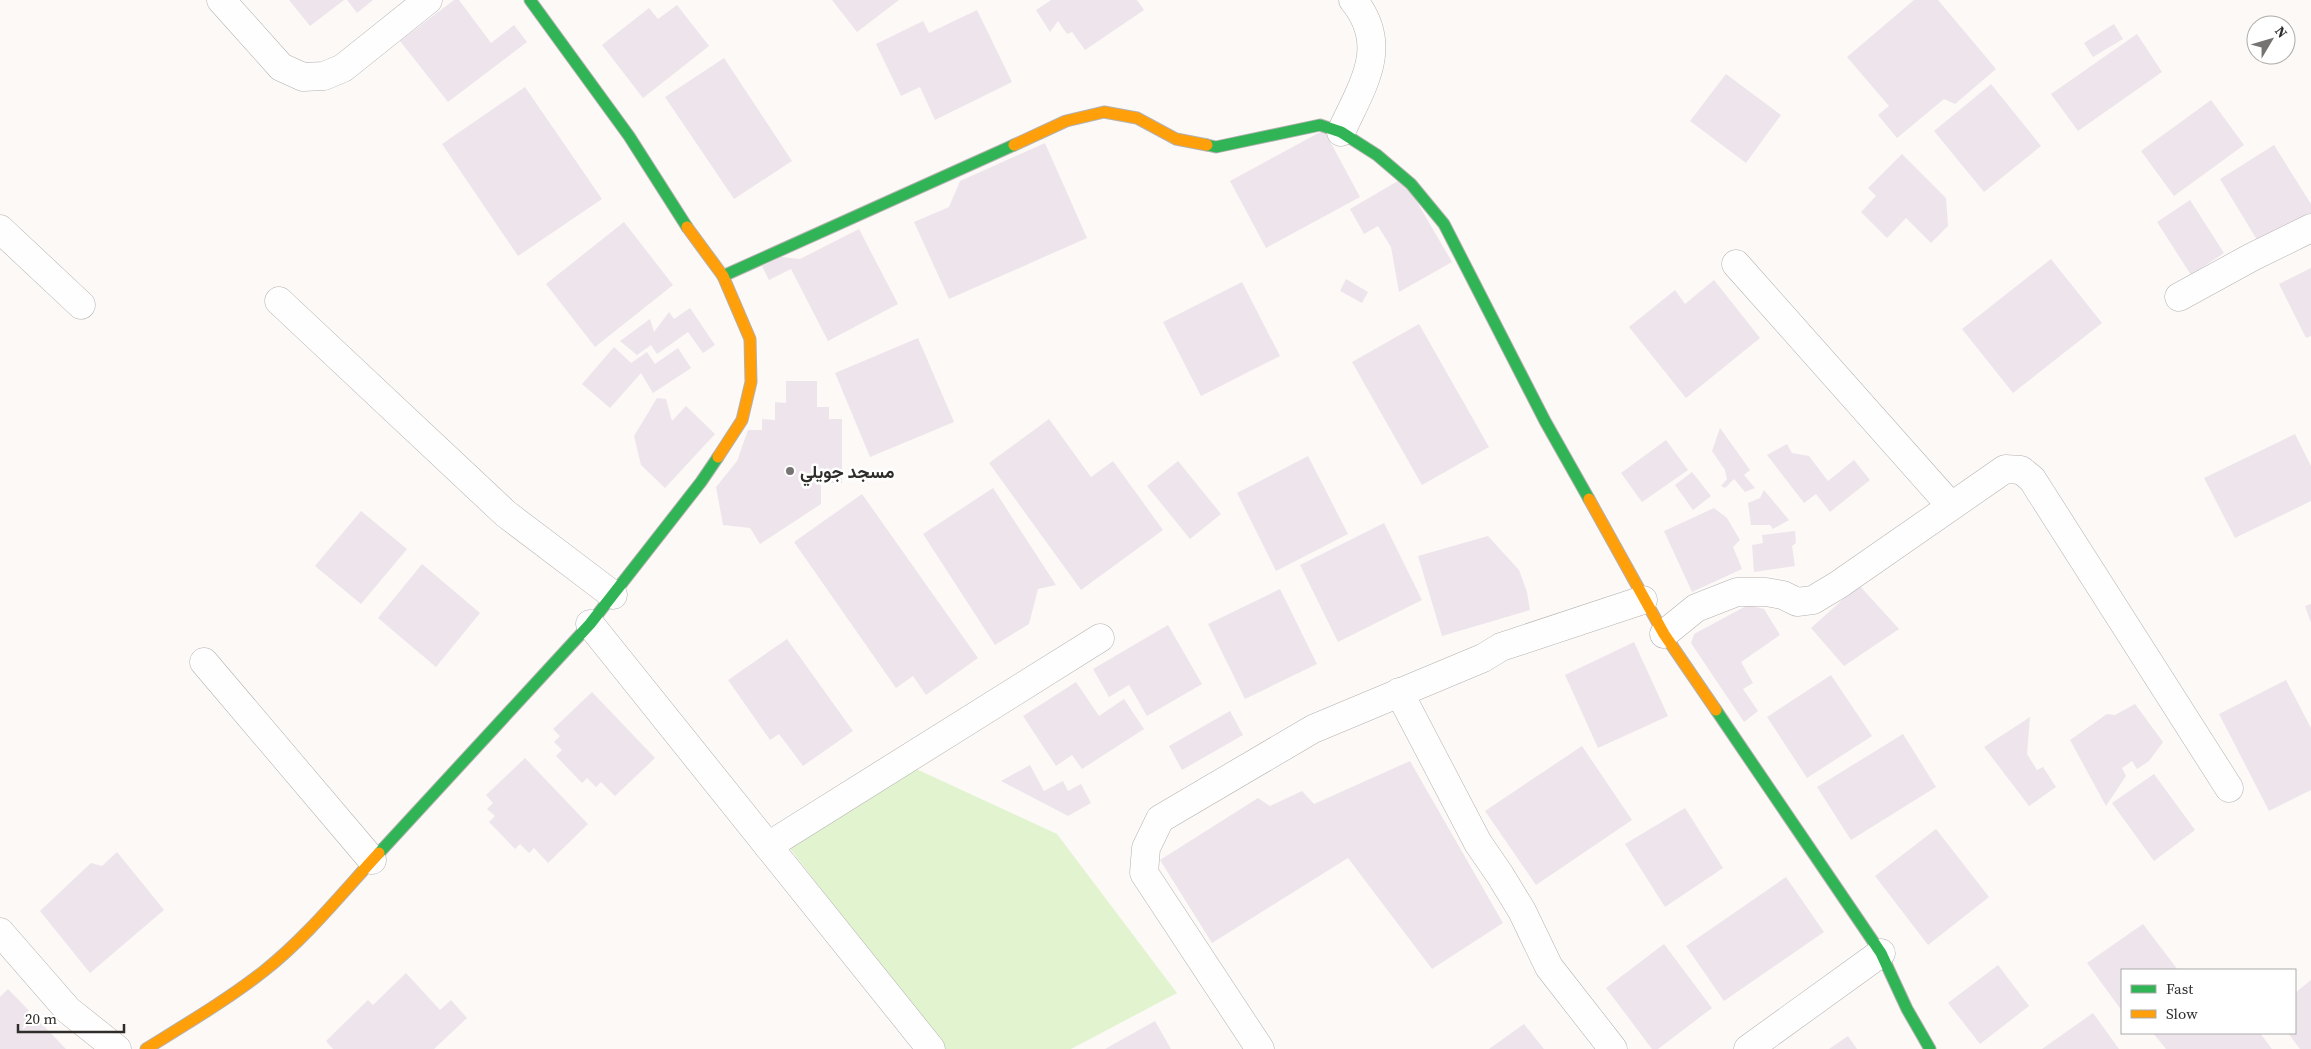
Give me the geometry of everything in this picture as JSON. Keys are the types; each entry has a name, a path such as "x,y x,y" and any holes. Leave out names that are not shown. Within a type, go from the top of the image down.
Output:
{"street":[{"path":"221,0 281,67 303,77 324,76 343,68 428,0"},
{"path":"146,1049 200,1016 265,970 313,925 590,624 700,482 742,420 751,382 750,339 723,276 690,231 629,136 530,0"},
{"path":"1341,132 1368,73 1373,45 1363,12 1353,0"},
{"path":"723,276 1066,121 1104,112 1137,118 1176,139 1216,148 1320,125 1341,132 1377,155 1411,184 1444,224 1545,421 1643,600 1664,634 1881,953 1930,1049"},
{"path":"0,228 81,305"},
{"path":"2179,297 2252,257 2311,228"},
{"path":"1736,264 1951,506"},
{"path":"279,300 506,514 613,595"},
{"path":"1664,634 1696,608 1737,592 1766,592 1783,595 1797,602 1813,600 1838,585 2005,469 2021,470 2032,479 2229,788"},
{"path":"1260,1049 1144,873 1146,848 1160,818 1313,729 1483,658 1501,646 1643,600"},
{"path":"590,624 931,1049"},
{"path":"768,846 1100,638"},
{"path":"204,662 372,860"},
{"path":"1399,692 1478,843 1522,911 1549,967 1613,1049"},
{"path":"0,932 68,1010 117,1049"},
{"path":"1748,1049 1881,953"}],"green space":[{"path":"912,767 1057,834 1177,993 1071,1049 942,1049 789,847"}],"building":[{"path":"289,0 344,0 310,26"},
{"path":"347,0 373,0 357,13"},
{"path":"454,0 459,0 491,43 514,25 527,42 448,102 400,41"},
{"path":"832,0 899,0 857,32"},
{"path":"1051,0 1137,0 1144,10 1085,50 1072,32 1067,34 1058,21 1050,32 1036,10"},
{"path":"1914,0 1938,0 1996,69 1955,104 1944,99 1897,138 1878,115 1889,106 1847,57"},
{"path":"677,5 709,46 643,98 602,45 649,8 658,19"},
{"path":"977,10 1012,82 935,120 920,87 901,96 876,44 923,21 929,33"},
{"path":"2114,24 2123,39 2093,57 2084,43"},
{"path":"2137,34 2162,72 2078,131 2051,94"},
{"path":"724,58 792,161 734,199 665,97"},
{"path":"1726,74 1781,115 1746,163 1690,121"},
{"path":"1991,84 2041,146 1984,192 1934,131"},
{"path":"525,87 602,199 518,256 442,144"},
{"path":"2211,100 2244,145 2174,196 2141,151"},
{"path":"1324,130 1360,197 1266,248 1230,181"},
{"path":"1045,143 1087,238 949,299 914,222 949,207 960,181"},
{"path":"2274,145 2311,204 2311,218 2262,248 2220,179"},
{"path":"1902,154 1946,198 1948,226 1931,243 1906,218 1887,238 1861,212 1876,196 1868,188"},
{"path":"1403,178 1452,262 1399,292 1391,247 1378,226 1364,234 1350,209"},
{"path":"2190,200 2224,253 2191,275 2157,222"},
{"path":"624,222 673,285 595,347 546,284"},
{"path":"859,229 898,304 828,341 791,269 769,280 762,266 781,257 800,259"},
{"path":"2051,259 2102,323 2013,393 1962,329"},
{"path":"2311,268 2311,336 2306,338 2279,284"},
{"path":"1346,279 1368,292 1362,303 1340,291"},
{"path":"1714,280 1760,338 1686,398 1629,327 1675,290 1685,304"},
{"path":"1242,282 1280,356 1201,396 1163,322"},
{"path":"690,308 715,345 703,353 688,332 657,354 651,345 637,355 620,341 650,319 654,332 669,312 674,319"},
{"path":"1419,324 1489,447 1422,485 1352,362"},
{"path":"918,338 954,422 870,457 835,373"},
{"path":"614,347 631,363 647,352 655,364 678,348 691,368 653,393 641,373 610,408 582,384"},
{"path":"786,381 817,381 817,407 829,407 829,419 842,419 842,483 821,483 821,504 760,544 750,528 723,525 716,487 737,461 748,430 762,430 762,419 775,420 775,402 786,403"},
{"path":"657,398 666,399 672,421 686,406 715,434 665,488 641,465 634,436"},
{"path":"1049,419 1091,477 1113,461 1163,530 1081,590 989,463"},
{"path":"1720,428 1750,470 1744,475 1755,488 1745,492 1734,479 1725,488 1721,486 1727,479 1725,470 1712,451"},
{"path":"2295,434 2311,466 2311,501 2235,538 2204,478"},
{"path":"1666,440 1688,470 1642,502 1621,473"},
{"path":"1787,444 1792,453 1809,456 1828,481 1854,460 1870,480 1830,512 1816,494 1804,503 1767,455"},
{"path":"1308,456 1348,534 1276,571 1237,493"},
{"path":"1178,461 1221,514 1190,539 1147,486"},
{"path":"1692,472 1711,496 1693,510 1675,485"},
{"path":"993,488 1056,585 1038,589 1029,624 995,645 923,534"},
{"path":"1764,490 1789,520 1773,529 1770,525 1751,525 1748,503 1760,498"},
{"path":"862,494 978,658 926,695 913,676 896,688 794,542"},
{"path":"1714,508 1727,518 1740,540 1733,547 1742,569 1692,592 1664,531"},
{"path":"361,511 407,549 361,604 315,566"},
{"path":"1384,523 1422,600 1338,642 1300,565"},
{"path":"1795,531 1796,543 1792,546 1795,566 1754,572 1752,545 1763,543 1762,535"},
{"path":"1488,536 1519,570 1527,592 1530,610 1442,636 1418,556"},
{"path":"422,564 480,613 436,667 378,618"},
{"path":"1859,585 1899,629 1844,666 1811,628"},
{"path":"1280,589 1317,664 1245,699 1208,624"},
{"path":"2311,604 2311,623 2305,606"},
{"path":"1748,605 1764,609 1780,635 1741,662 1753,683 1743,689 1758,711 1744,722 1691,643 1694,634"},
{"path":"1168,625 1202,684 1147,716 1129,685 1109,697 1093,669"},
{"path":"787,639 853,731 803,766 779,734 770,740 728,680"},
{"path":"1634,642 1668,716 1598,748 1565,675"},
{"path":"1831,675 1872,736 1807,778 1767,717"},
{"path":"2286,680 2311,728 2311,790 2269,811 2219,714"},
{"path":"1076,682 1099,716 1124,699 1144,729 1082,769 1072,755 1056,766 1023,716"},
{"path":"592,692 655,758 615,796 601,782 596,787 587,778 582,783 556,756 562,750 554,742 560,736 553,729"},
{"path":"2135,704 2163,742 2149,761 2137,769 2132,761 2122,768 2126,776 2106,806 2070,740 2107,714 2115,715"},
{"path":"1230,711 1243,735 1182,770 1169,746"},
{"path":"2030,717 2027,754 2037,770 2043,767 2056,787 2029,806 1984,747"},
{"path":"1903,734 1936,787 1851,840 1817,787"},
{"path":"1582,746 1632,820 1536,885 1485,811"},
{"path":"525,758 588,824 548,863 534,848 529,853 520,844 515,849 489,822 495,816 487,809 493,803 486,795"},
{"path":"1410,761 1503,923 1432,969 1348,858 1212,943 1160,860 1258,798 1270,806 1302,791 1314,804"},
{"path":"1030,765 1044,791 1063,781 1068,791 1081,784 1091,803 1068,816 1001,781"},
{"path":"2154,774 2195,830 2154,861 2112,803"},
{"path":"1685,808 1723,868 1665,907 1625,844"},
{"path":"1936,829 1989,897 1928,945 1875,876"},
{"path":"117,852 164,910 90,973 40,911 91,863 102,866"},
{"path":"1786,877 1824,932 1724,1001 1686,946"},
{"path":"2143,924 2177,969 2121,969 2121,1010 2087,963"},
{"path":"1664,944 1712,1008 1658,1049 1652,1049 1606,988"},
{"path":"1998,965 2029,1006 1980,1044 1948,1003"},
{"path":"406,973 440,1010 451,1000 467,1018 434,1049 333,1049 326,1041 368,1000 373,1005"},
{"path":"2311,980 2311,1049 2300,1049 2289,1034 2296,1034 2296,992"},
{"path":"8,989 66,1049 0,1049 0,997"},
{"path":"2093,1013 2119,1049 2042,1049"},
{"path":"1155,1021 1171,1049 1105,1049"},
{"path":"1524,1024 1544,1049 1489,1049"},
{"path":"2154,1034 2261,1034 2272,1049 2166,1049"},
{"path":"1848,1036 1857,1049 1829,1049"}],"traffic: fast":[{"path":"530,0 629,136 687,227"},
{"path":"1207,145 1216,147 1320,125 1341,132 1377,155 1411,184 1444,224 1545,421 1589,499"},
{"path":"723,276 1014,145"},
{"path":"379,853 590,624 701,482 718,457"},
{"path":"1716,710 1881,953 1907,1009 1930,1049"}],"traffic: slow":[{"path":"1014,145 1066,121 1104,112 1137,118 1176,139 1207,145"},
{"path":"687,227 723,276 750,339 751,382 742,420 718,457"},
{"path":"1589,499 1664,634 1716,710"},
{"path":"146,1049 236,992 280,958 324,914 379,853"}],"place":[{"name":"مسجد جويلي","path":"790,471"}]}
